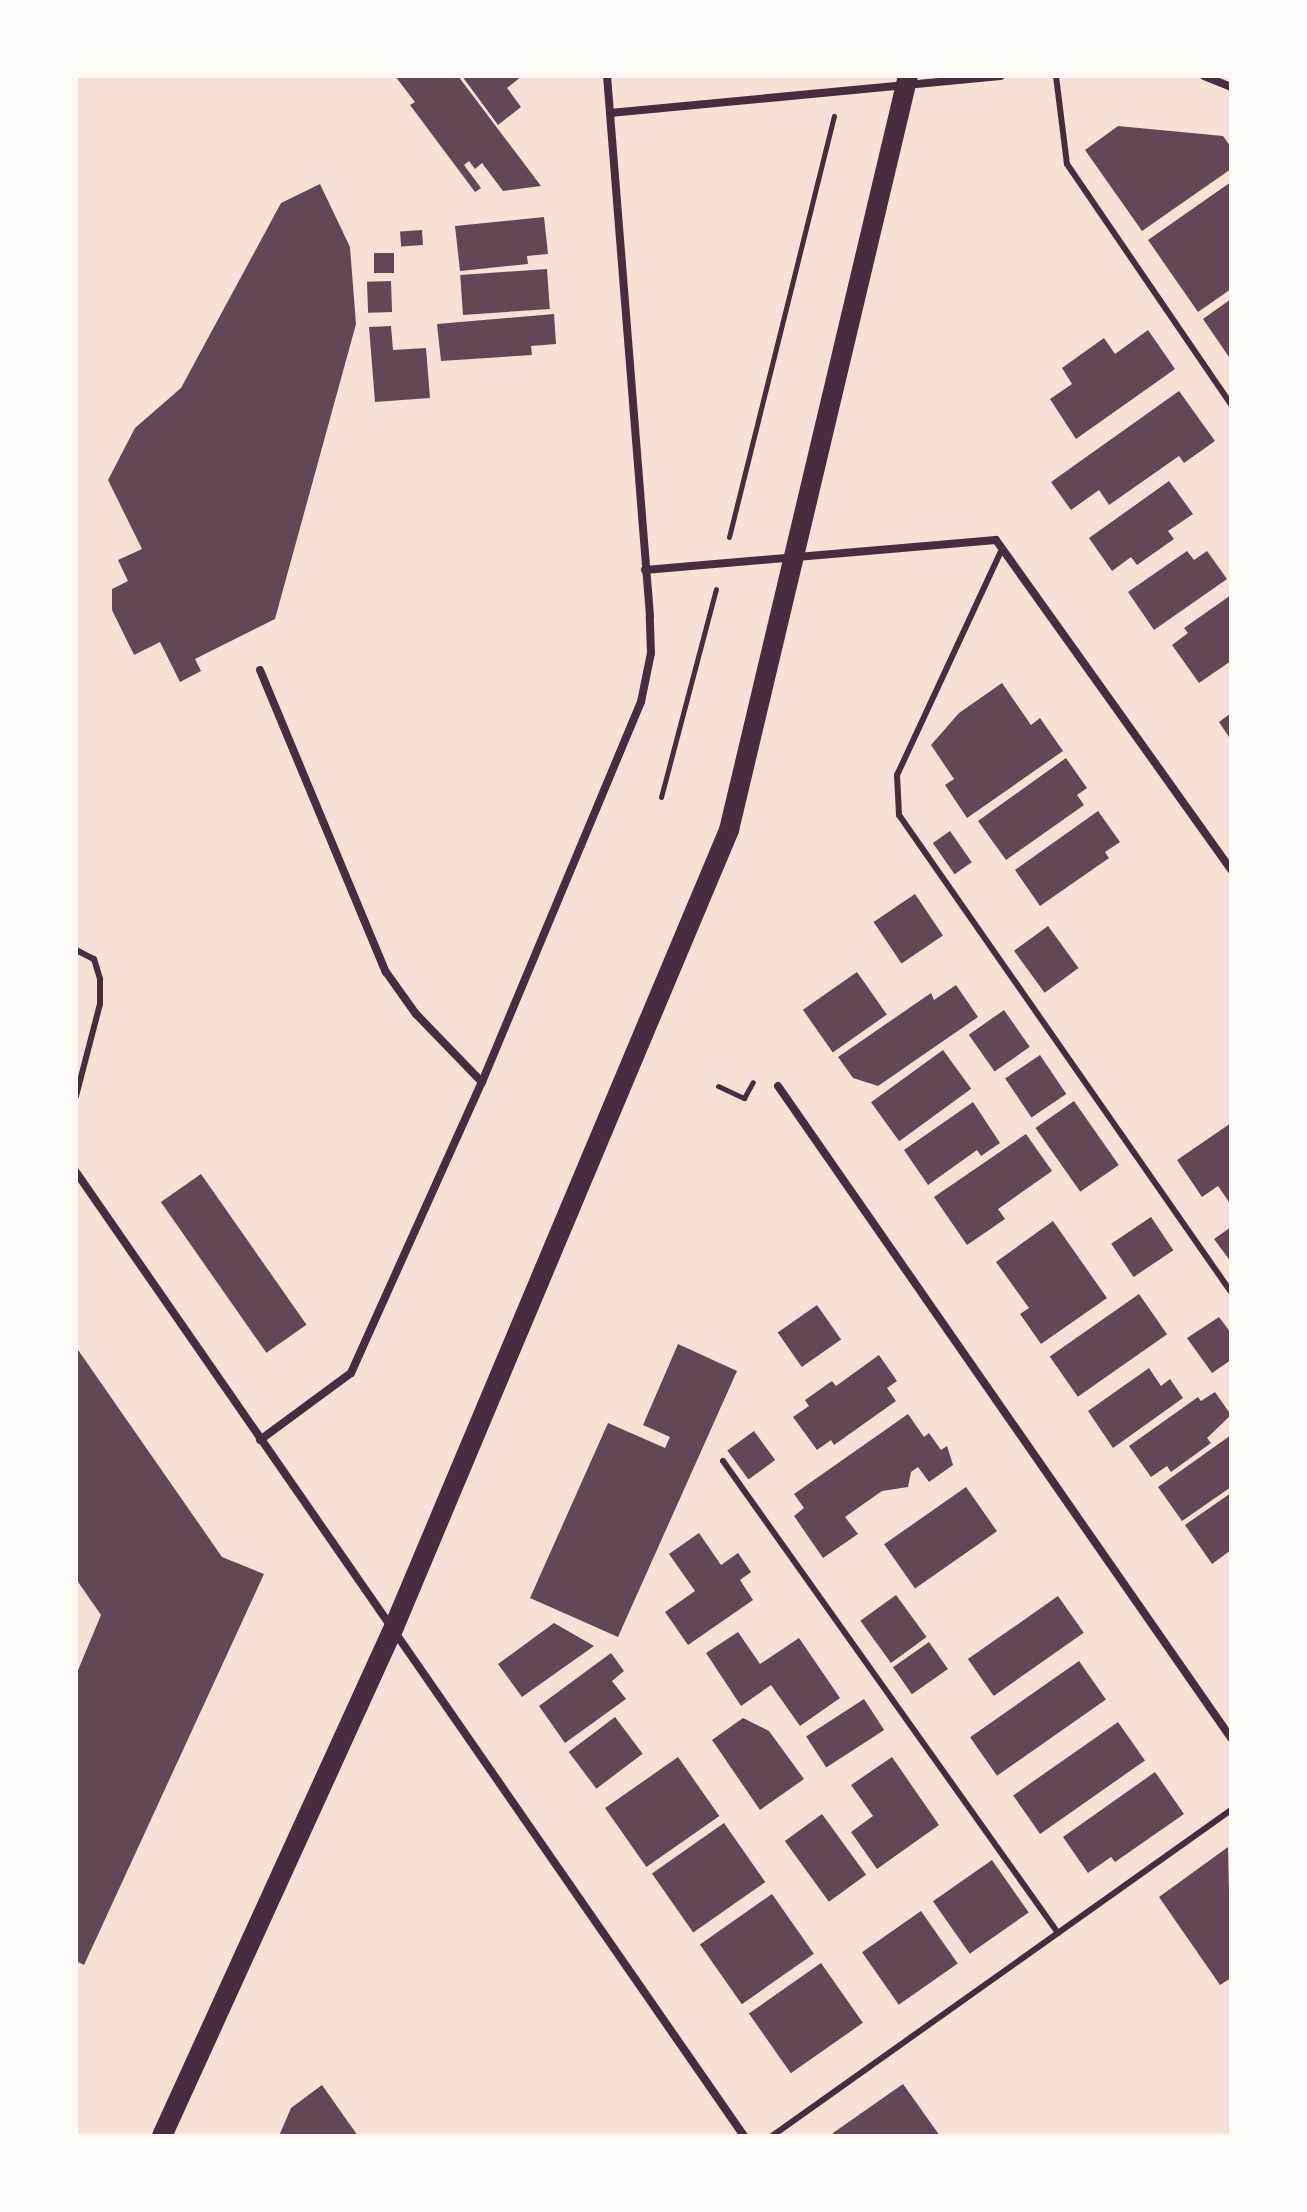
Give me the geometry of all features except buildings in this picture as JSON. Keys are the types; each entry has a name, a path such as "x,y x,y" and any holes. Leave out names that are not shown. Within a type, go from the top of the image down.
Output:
{"main road":[{"path":"162,2136 394,1627 729,830 908,76"}],"street":[{"path":"260,1440 351,1373 482,1082 641,702 651,653 607,76"},
{"path":"610,113 1000,76"},
{"path":"1204,76 1231,87"},
{"path":"645,570 996,540 1231,870"},
{"path":"260,670 386,972 416,1014 482,1082"},
{"path":"778,1086 1231,1738"},
{"path":"76,1172 744,2136"}],"lane":[{"path":"1056,76 1067,164 1231,404"},
{"path":"1002,549 897,775 899,815 1231,1292"},
{"path":"76,950 94,959 100,979 100,1004 76,1096"},
{"path":"723,1461 1058,1933"},
{"path":"772,2136 1231,1810"}],"path":[{"path":"728,541 837,107"},
{"path":"661,797 716,586"},
{"path":"718,1086 744,1098"}]}
